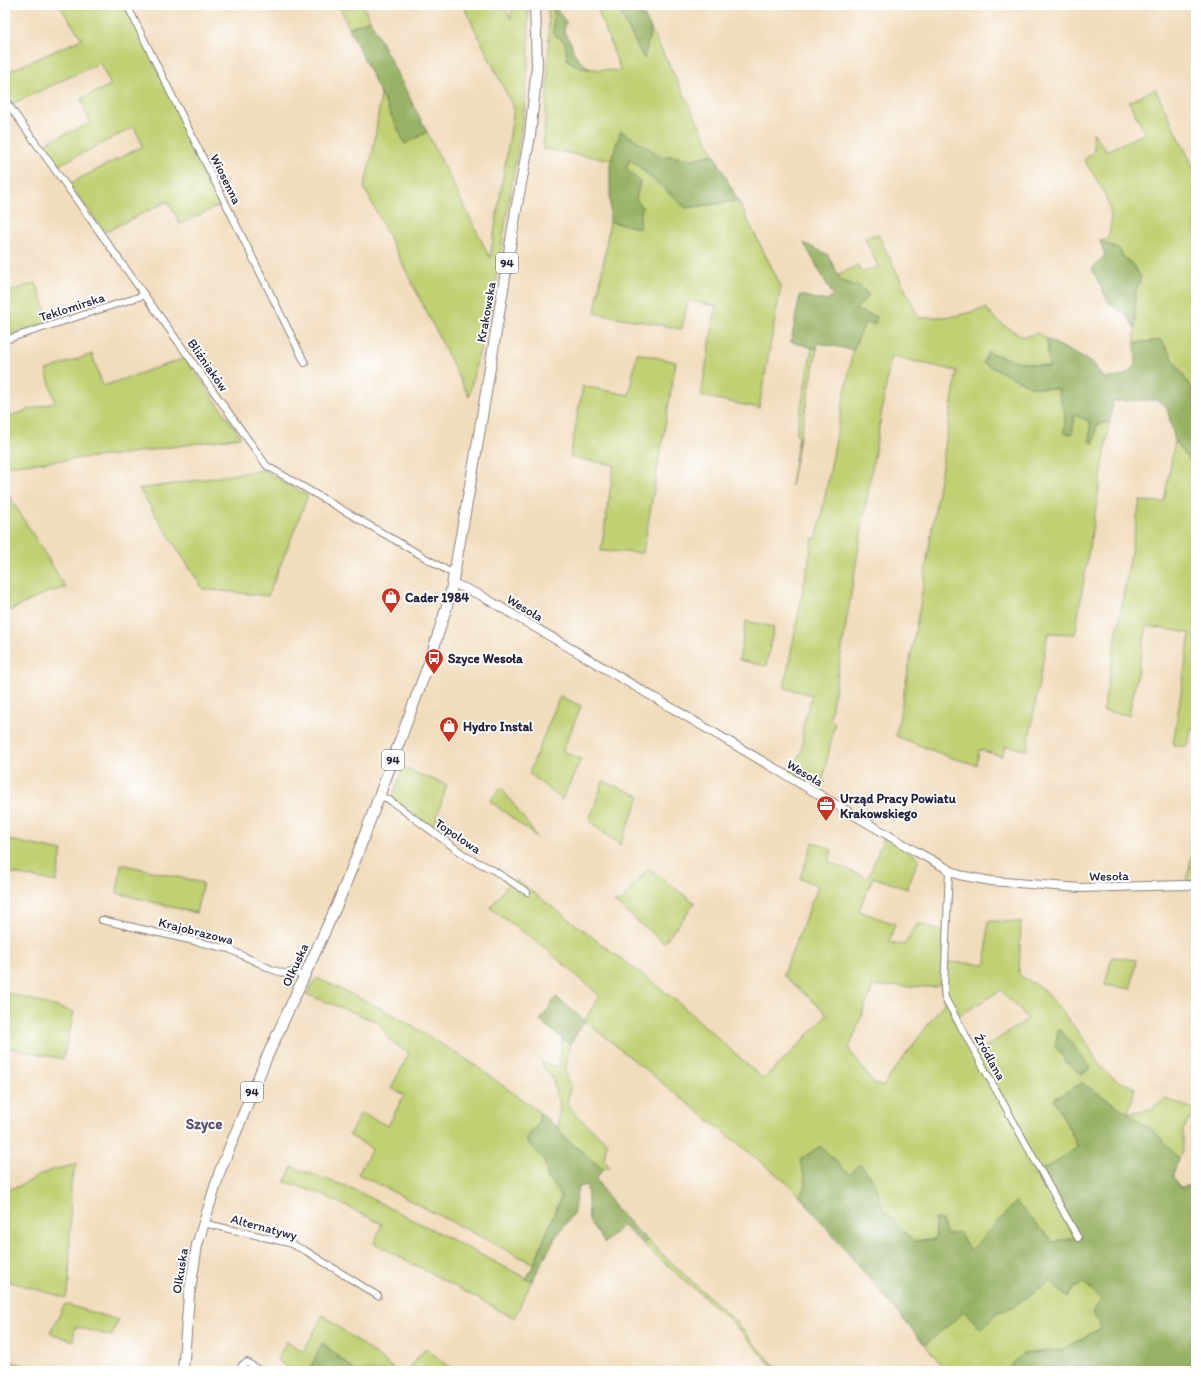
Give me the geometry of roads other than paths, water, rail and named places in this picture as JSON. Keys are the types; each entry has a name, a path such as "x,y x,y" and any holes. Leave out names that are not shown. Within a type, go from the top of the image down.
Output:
{"main road":[{"name":"Krakowska","path":"454,579 516,210 530,136 537,66 535,5"},
{"name":"Olkuska","path":"183,1371 189,1296 197,1245 220,1171 253,1091 337,905 430,660 454,579"}],"street":[{"name":"Wiosenna","path":"127,5 305,363"},
{"name":"Bliźniaków","path":"5,100 267,466 454,579"},
{"name":"Teklomirska","path":"5,340 145,295"},
{"name":"Wesoła","path":"454,579 949,870 970,878 991,881 1080,888 1196,886"},
{"name":"Topolowa","path":"379,796 388,799 467,857 493,870 527,892"},
{"name":"Źródlana","path":"949,870 944,982 945,998 1078,1238"},
{"name":"Krajobrazowa","path":"102,920 229,950 273,970 287,974 293,971 304,977"},
{"name":"Alternatywy","path":"203,1222 289,1243 306,1251 378,1296"},
{"path":"240,1371 242,1365 247,1362 260,1371"}],"place":[{"name":"Cader 1984","path":"391,614"},
{"name":"Szyce Wesoła","path":"434,675"},
{"name":"Hydro Instal","path":"449,743"},
{"name":"Urząd Pracy Powiatu Krakowskiego","path":"826,822"}],"district":[{"name":"Szyce","path":"204,1124"}]}
